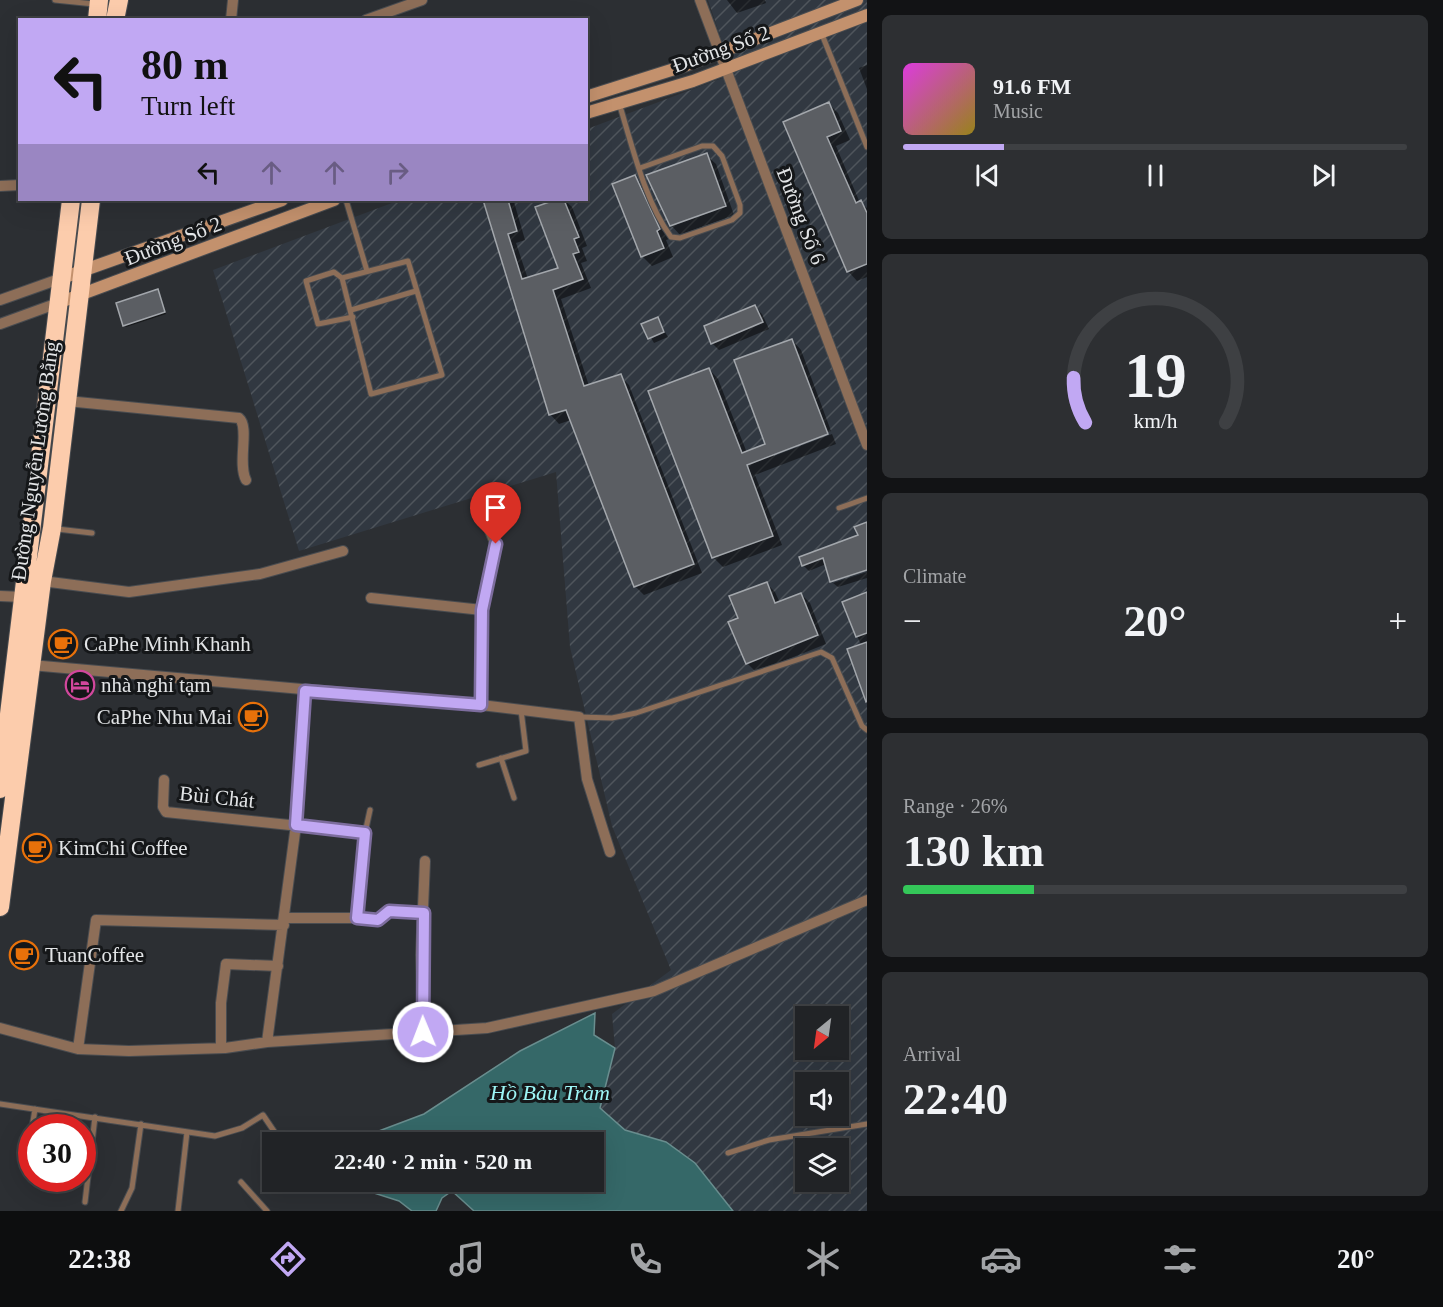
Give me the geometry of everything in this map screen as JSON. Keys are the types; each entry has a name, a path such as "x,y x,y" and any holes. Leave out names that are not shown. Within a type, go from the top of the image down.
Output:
{"highway":[{"path":"116,18 119,0"},
{"name":"Đường Nguyễn Lương Bằng","path":"0,789 71,201"},
{"name":"Đường Nguyễn Lương Bằng","path":"0,903 42,581 52,528 91,201"}],"street":[{"path":"231,18 233,0"},
{"path":"372,18 422,0"},
{"name":"Đường Số 6","path":"700,0 867,445"},
{"name":"Đường Số 2","path":"588,97 719,53 857,0"},
{"name":"Đường Số 2","path":"588,112 725,70 867,15"},
{"path":"0,186 18,185"},
{"name":"Đường Số 2","path":"62,278 279,201"},
{"name":"Đường Số 2","path":"58,303 331,201"},
{"path":"0,300 62,278"},
{"path":"0,324 58,303"},
{"path":"67,401 239,418 244,426 241,469 246,480"},
{"path":"478,503 496,544 482,610 481,705"},
{"path":"42,581 129,592 260,574 343,551"},
{"path":"0,596 23,597"},
{"path":"371,598 482,610"},
{"path":"31,665 481,705 579,717 587,779 610,852"},
{"path":"267,1042 296,825 305,691"},
{"name":"Bùi Chát","path":"164,780 163,807 166,812 296,825"},
{"path":"296,825 365,833 357,918"},
{"path":"423,1032 425,861"},
{"path":"0,1028 78,1049 129,1051 221,1048 267,1042 487,1028 654,991 867,900"},
{"path":"78,1049 96,920 284,922 357,918 378,920 389,911 395,910 424,913"},
{"path":"221,1048 221,1003 226,964 278,966"}],"lane":[{"path":"54,0 98,8"},
{"path":"821,32 867,147"},
{"path":"619,102 640,168 662,224 671,237 680,238 732,220 740,213 740,205 722,156 713,146 702,146 640,168"},
{"path":"346,201 367,272"},
{"path":"342,278 408,261 442,375 371,394 353,317 342,278 334,272 306,280 318,324 353,317"},
{"path":"351,310 416,291"},
{"path":"839,508 867,498"},
{"path":"52,528 92,533"},
{"path":"579,717 612,718 636,713 822,652 832,658 862,726 867,730"},
{"path":"479,765 527,750 521,710"},
{"path":"501,759 514,798"},
{"path":"365,833 370,810"},
{"path":"0,1104 72,1114"},
{"path":"34,1114 35,1109"},
{"path":"96,1117 187,1132 222,1135 243,1128 263,1115 275,1132"},
{"path":"121,1211 132,1188 141,1124"},
{"path":"728,1153 769,1140 867,1124"},
{"path":"178,1211 187,1132"},
{"path":"241,1182 267,1211"},
{"path":"85,1203 86,1192"}],"shaded area":[{"path":"708,0 867,0 867,1211 733,1211 695,1163 666,1142 625,1130 600,1108 615,1048 612,1014 671,970 612,826 570,647 556,472 299,551 213,270 397,201 588,201 588,129 733,74"}],"water":[{"name":"Hồ Bàu Tràm","path":"595,1013 594,1035 615,1048 600,1108 625,1130 666,1142 695,1163 733,1211 474,1211 453,1192 604,1192 604,1132 376,1132 424,1114 520,1051"},
{"name":"Hồ Bàu Tràm","path":"371,1192 451,1192 442,1198 436,1211 412,1211 399,1201"}],"building":[{"path":"829,102 841,131 827,137 856,203 861,200 867,213 867,264 847,272 783,122"},
{"path":"707,153 726,206 670,226 646,175"},
{"path":"635,175 660,229 657,231 664,248 641,257 612,184"},
{"path":"483,201 508,201 517,231 508,234 522,279 558,268 535,207 552,201 564,201 579,237 574,239 579,252 573,254 583,279 553,290 584,386 621,374 694,564 634,587 566,410 549,415"},
{"path":"158,289 165,312 123,326 116,303"},
{"path":"755,305 763,322 711,344 704,326"},
{"path":"658,317 664,332 648,339 641,324"},
{"path":"792,339 828,434 747,465 773,536 712,558 648,391 709,368 742,453 765,444 734,360"},
{"path":"867,522 867,570 830,582 823,558 802,566 799,557 858,535 854,527"},
{"path":"767,582 775,603 801,593 818,635 746,664 728,622 738,618 729,596"},
{"path":"867,592 867,633 856,637 842,602"},
{"path":"867,642 867,701 866,702 847,649"}],"place":[{"name":"CaPhe Minh Khanh","path":"63,644"},
{"name":"nhà nghỉ tạm","path":"80,685"},
{"name":"CaPhe Nhu Mai","path":"253,717"},
{"name":"KimChi Coffee","path":"37,848"},
{"name":"TuanCoffee","path":"24,955"}],"route":[{"path":"423,1032 421,955 424,913 395,910 389,911 380,920 357,918 365,833 296,825 305,691 481,705 482,610 496,544"}]}
